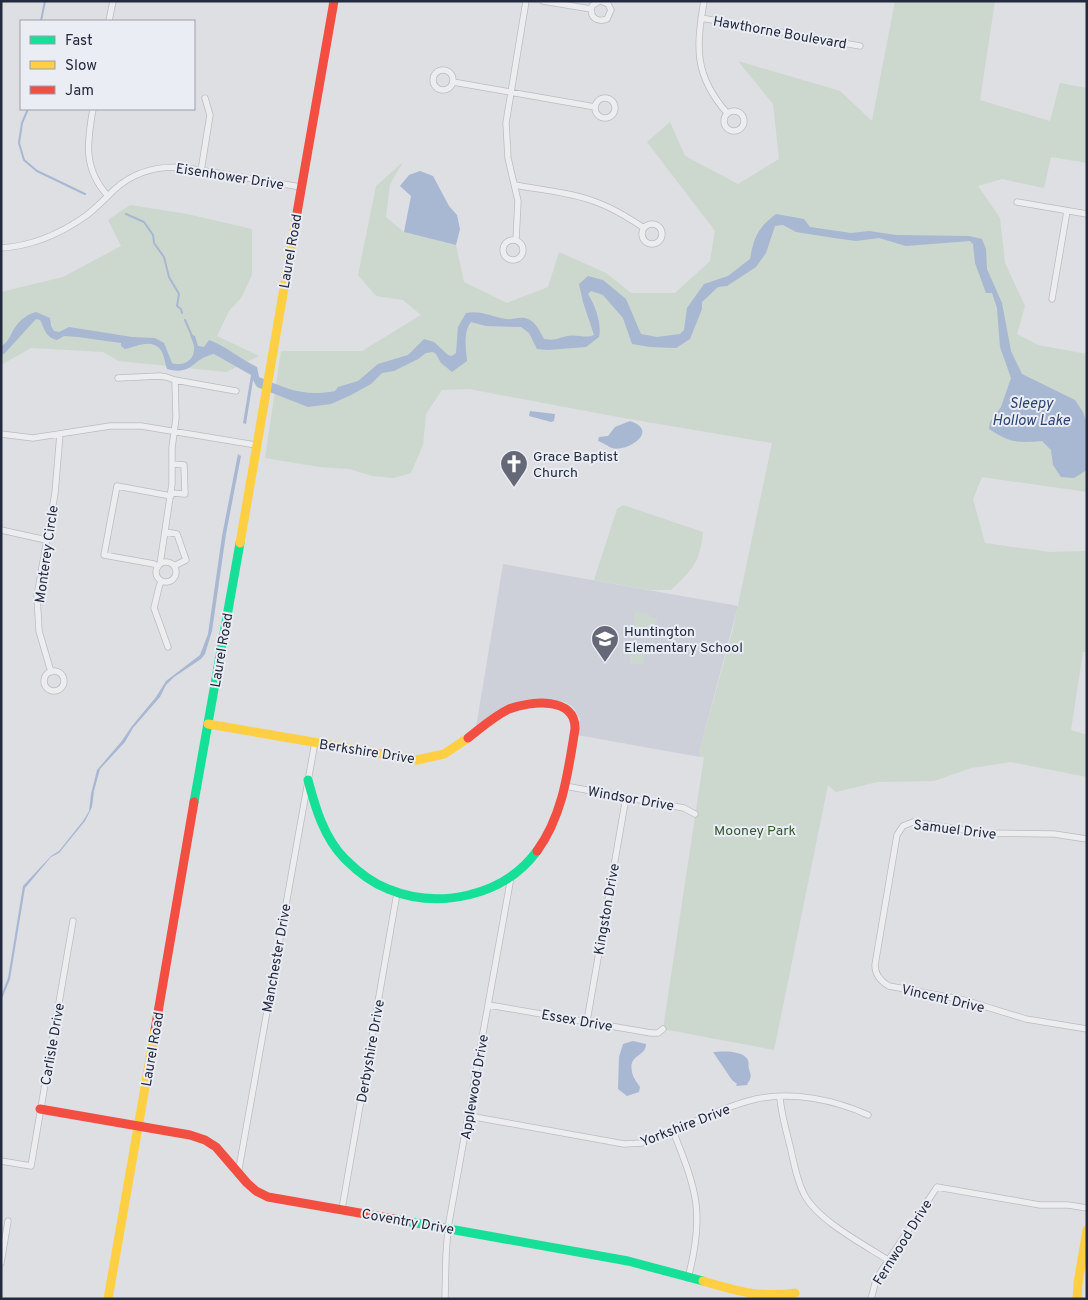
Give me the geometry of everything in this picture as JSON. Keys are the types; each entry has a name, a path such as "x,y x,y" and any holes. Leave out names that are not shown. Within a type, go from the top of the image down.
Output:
{"street":[{"path":"109,20 113,1"},
{"name":"Laurel Road","path":"108,1299 334,1"},
{"path":"516,240 518,208 506,143 507,116 526,1"},
{"path":"543,1 591,10"},
{"path":"600,1 606,2 610,7 607,19 601,21 594,18 591,10 594,4 600,1"},
{"path":"704,1 698,36 700,65 711,92 727,113"},
{"name":"Hawthorne Boulevard","path":"701,18 860,46"},
{"path":"453,82 595,107"},
{"path":"201,170 210,115 205,98"},
{"path":"93,110 88,138 89,157 94,175 108,196"},
{"name":"Eisenhower Drive","path":"1,248 34,242 63,230 88,214 124,182 150,170 177,167 301,187"},
{"path":"515,185 570,195 596,202 644,228"},
{"path":"1017,202 1087,214"},
{"path":"1052,299 1067,211"},
{"path":"118,378 160,376 236,391"},
{"path":"159,566 166,562 174,566 176,574 173,580 168,582 161,581 156,573 166,532 171,494 175,380"},
{"path":"1,434 33,438 126,425 174,430 256,445"},
{"name":"Monterey Circle","path":"51,672 42,646 38,614 39,582 59,465 60,434"},
{"path":"159,566 104,555 117,486 171,494 185,494 184,465 172,464"},
{"path":"1,530 46,540"},
{"path":"166,532 177,534 186,560 174,566"},
{"path":"161,581 154,608 168,647"},
{"name":"Berkshire Drive","path":"208,724 406,759 428,758 446,753 499,715 515,706 534,703 559,706 571,710 575,719 565,786"},
{"name":"Manchester Drive","path":"238,1174 315,742"},
{"path":"308,780 326,832 340,853 362,874 380,886 397,893 420,898 452,899 477,894 510,876 529,861 548,836 558,813 565,786"},
{"name":"Windsor Drive","path":"565,786 684,808 695,814"},
{"name":"Kingston Drive","path":"587,1021 626,797"},
{"name":"Samuel Drive","path":"885,901 897,835 903,826 908,823 919,822 984,833 1054,834 1087,839"},
{"name":"Applewood Drive","path":"445,1299 448,1228 489,1005 510,876"},
{"name":"Derbyshire Drive","path":"342,1209 397,893"},
{"name":"Vincent Drive","path":"885,901 874,965 877,976 884,983 964,1000 1026,1019 1087,1030"},
{"name":"Carlisle Drive","path":"1,1161 31,1166 73,921"},
{"name":"Essex Drive","path":"489,1005 651,1033 658,1033 663,1029"},
{"path":"780,1097 797,1177 809,1203 828,1220 888,1260"},
{"name":"Yorkshire Drive","path":"469,1116 624,1144 642,1143 758,1099 780,1097 804,1098 841,1104 868,1115"},
{"name":"Coventry Drive","path":"40,1110 190,1135 203,1139 222,1151 249,1187 262,1195 620,1259 756,1295 774,1296 795,1293"},
{"path":"673,1131 689,1172 696,1202 697,1232 688,1278"},
{"name":"Fernwood Drive","path":"871,1299 876,1280 937,1187 1040,1205 1068,1205 1087,1208"},
{"path":"1,1263 3,1241 8,1221"},
{"path":"1077,1299 1087,1230"}],"shaded area":[{"name":"Huntington Elementary School","path":"503,564 738,606 699,753 700,757 577,735 580,719 573,707 565,702 536,698 515,702 476,727"}],"green space":[{"name":"Mooney Park","path":"895,1 995,1 980,100 1050,121 1060,83 1087,88 1087,163 1051,157 1044,188 1002,179 978,186 1000,218 1005,263 1025,306 1017,334 1038,345 1087,354 1087,492 982,477 973,499 985,543 1049,552 1087,551 1087,652 1083,652 1071,730 1087,735 1087,777 1011,762 971,768 934,781 877,782 836,792 828,785 774,1050 663,1029 704,757 700,757 699,753 733,629 772,443 469,389 442,390 426,414 423,445 411,473 394,478 372,476 350,469 319,467 265,458 281,351 362,351 421,315 403,300 376,296 358,275 376,186 403,162 390,184 386,217 404,232 456,245 464,282 507,303 548,287 559,252 606,273 631,293 675,293 710,261 715,231 647,142 670,122 685,156 738,184 779,159 773,104 738,61 840,91 872,121"},
{"path":"130,205 187,214 252,229 252,275 241,298 229,311 217,336 259,356 226,372 119,361 103,352 31,348 1,365 1,292 63,277 121,246 108,220"},
{"path":"623,505 703,532 700,551 694,564 671,590 649,590 594,580 617,509"},
{"path":"635,612 657,618 656,633 633,629"},
{"path":"632,643 645,645 643,665 629,663"}],"water":[{"path":"420,171 433,176 449,206 457,215 460,229 456,245 404,232 411,196 400,186 409,175"},
{"name":"Sleepy Hollow Lake","path":"776,214 804,219 810,227 851,233 869,231 896,235 969,236 982,239 986,249 987,269 1002,303 1011,351 1022,374 1075,400 1083,412 1087,424 1087,470 1074,478 1061,477 1053,465 1051,450 1042,441 1014,441 989,429 990,422 1001,407 1011,378 1000,347 997,308 992,293 986,293 975,263 973,244 970,241 906,246 879,238 856,241 796,232 783,225 775,226 766,253 756,267 727,286 718,287 702,302 702,309 690,339 676,348 632,344 623,318 603,295 591,291 588,294 597,315 600,332 599,337 586,347 537,349 529,333 521,327 486,326 471,322 466,335 467,361 452,372 441,363 436,354 433,352 426,353 394,371 382,373 371,384 351,395 331,404 308,407 257,387 253,380 246,424 243,423 251,375 214,354 206,356 187,369 176,371 167,369 161,351 152,344 143,344 125,349 121,346 121,343 78,337 64,336 57,340 48,335 40,320 36,319 4,354 1,354 1,346 8,340 18,323 27,315 36,312 50,318 54,331 59,332 69,327 132,337 155,338 164,343 172,363 176,364 183,364 192,357 194,348 190,334 195,336 198,346 204,347 209,340 257,367 259,377 296,391 324,393 335,391 338,387 358,381 378,364 408,355 424,339 434,342 448,355 452,356 456,353 458,327 466,313 481,313 506,319 521,318 530,320 538,328 544,339 594,335 579,284 588,276 603,280 626,299 641,334 657,337 680,334 684,330 687,308 704,284 728,276 750,259 753,244 758,233"},
{"path":"530,411 555,414 554,421 551,422 529,416"},
{"path":"630,421 639,425 642,430 642,435 632,444 618,449 598,441 599,437 608,436 615,427"},
{"path":"238,454 241,456 226,534 212,631 205,654 166,685 160,697 133,728 125,742 100,769 92,807 85,821 59,853 51,857 25,888 10,979 1,1001 8,978 23,886 51,856 59,851 83,821 89,811 97,770 156,697 166,681 200,655 208,634 222,536"},
{"path":"633,1041 646,1044 631,1066 633,1076 640,1087 639,1092 627,1096 618,1089 619,1057 623,1044"},
{"path":"722,1051 742,1054 748,1060 751,1075 748,1085 736,1086 737,1084 732,1080 713,1052"}],"waterway":[{"path":"41,20 45,1"},
{"path":"28,110 22,123 19,143 24,160 37,171 85,194"},
{"path":"126,214 144,222 153,235 154,243 164,257 169,277 179,294 177,306 181,309 182,313"},
{"path":"185,320 192,336"}],"traffic: fast":[{"path":"194,802 240,543"},
{"path":"308,780 321,822 331,842 355,868 371,880 388,889 428,898 449,898 469,895 507,879 537,851"},
{"path":"394,1219 628,1261 703,1281"}],"traffic: slow":[{"path":"240,543 297,213"},
{"path":"208,724 417,760 444,754 468,738"},
{"path":"108,1299 155,1030"},
{"path":"1077,1299 1087,1230"},
{"path":"703,1281 738,1291 759,1294 795,1293"}],"traffic: jam":[{"path":"297,213 334,1"},
{"path":"468,738 503,712 528,704 539,703 560,706 568,711 573,718 575,729 559,808 546,837 537,851"},
{"path":"155,1030 194,802"},
{"path":"40,1109 190,1135 205,1140 216,1147 247,1183 256,1191 268,1197 394,1219"}],"place":[{"name":"Grace Baptist Church","path":"514,488"},
{"name":"Huntington Elementary School","path":"605,663"}]}
